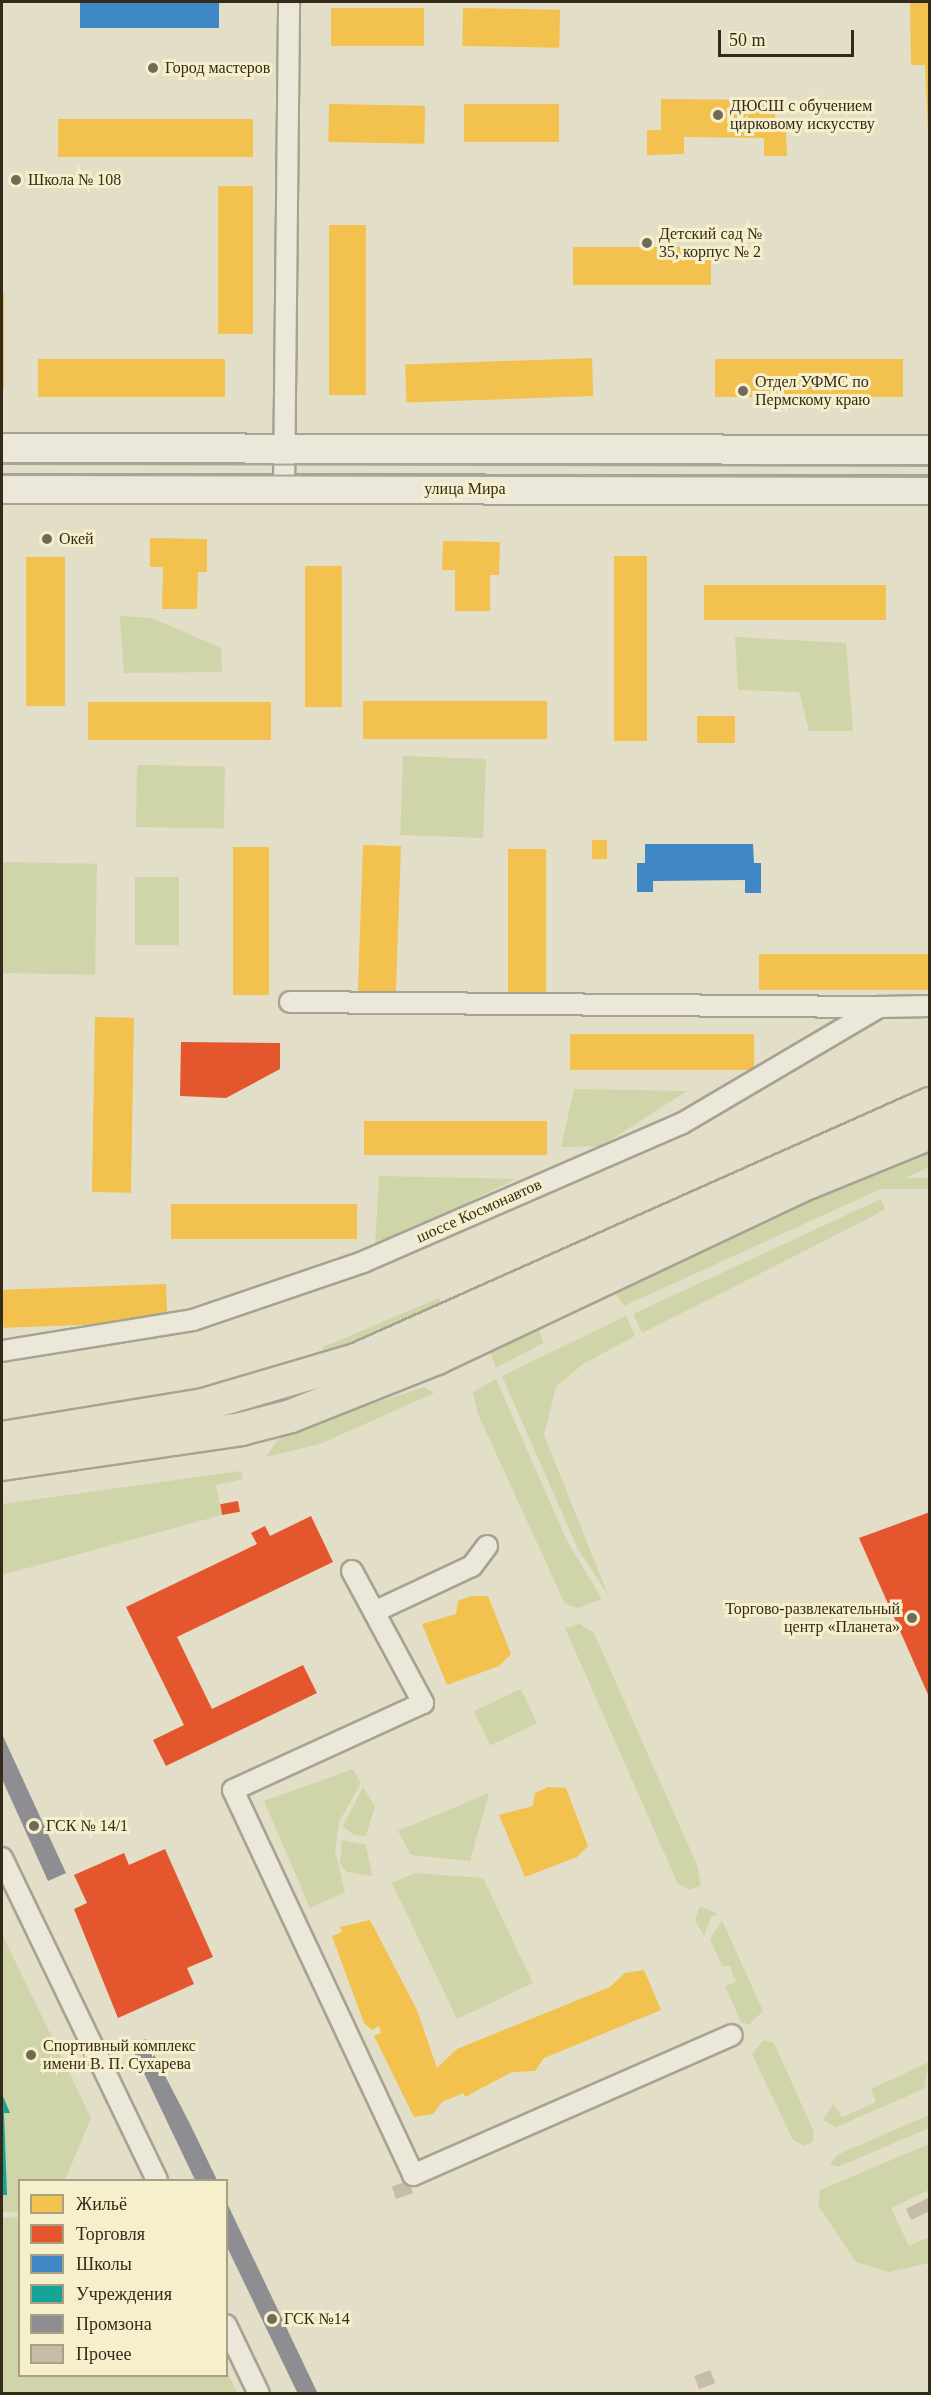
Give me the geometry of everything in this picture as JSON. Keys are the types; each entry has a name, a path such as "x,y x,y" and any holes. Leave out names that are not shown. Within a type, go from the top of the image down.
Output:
{"main road":[{"path":"2,448 930,450"},
{"name":"улица Мира","path":"2,489 930,490"},
{"path":"2,1438 203,1405 356,1360 930,1104"},
{"path":"2,1464 241,1429 291,1416 437,1358 798,1187 930,1133"}],"street":[{"path":"284,489 290,2"},
{"path":"290,1002 880,1007"},
{"name":"шоссе Космонавтов","path":"2,1352 193,1320 363,1262 681,1124 880,1007 930,1006"},
{"path":"376,1611 472,1566 487,1546"},
{"path":"352,1571 376,1611 423,1703 233,1790 413,2175 732,2035"},
{"path":"2,1858 157,2179"},
{"path":"228,2329 259,2394"}],"green space":[{"path":"120,616 152,618 221,648 222,672 124,673"},
{"path":"735,637 846,643 853,731 809,731 799,692 738,690"},
{"path":"403,756 486,759 483,838 400,835"},
{"path":"137,765 225,767 224,829 136,827"},
{"path":"2,862 97,864 95,975 2,973"},
{"path":"135,877 179,877 179,945 135,945"},
{"path":"574,1089 687,1091 601,1146 561,1147"},
{"path":"929,1152 929,1167 624,1306 614,1292 667,1258 837,1184"},
{"path":"379,1176 516,1179 375,1247"},
{"path":"882,1178 929,1178 929,1189 882,1189"},
{"path":"881,1199 885,1209 862,1222 642,1333 633,1314"},
{"path":"439,1298 442,1306 325,1354 323,1347"},
{"path":"626,1316 635,1336 583,1364 556,1387 544,1435 609,1597 578,1549 502,1376"},
{"path":"539,1329 543,1343 496,1368 488,1346"},
{"path":"496,1379 566,1539 602,1599 579,1608 565,1604 478,1414 473,1392"},
{"path":"424,1387 434,1393 320,1444 266,1457 283,1433"},
{"path":"241,1471 243,1479 216,1485 222,1515 2,1575 2,1504"},
{"path":"580,1624 594,1633 697,1865 701,1885 690,1890 678,1884 565,1628"},
{"path":"521,1689 537,1723 490,1745 474,1711"},
{"path":"353,1769 361,1783 339,1822 335,1851 345,1892 310,1908 264,1801"},
{"path":"363,1787 375,1806 366,1836 354,1835 343,1826"},
{"path":"489,1793 470,1861 411,1855 398,1831"},
{"path":"342,1840 366,1845 372,1876 347,1872 340,1864"},
{"path":"415,1873 483,1878 533,1983 457,2019 392,1883"},
{"path":"700,1906 718,1914 711,1917 704,1936 695,1920"},
{"path":"722,1920 763,2011 749,2025 741,2022 725,1986 736,1982 730,1966 722,1966 710,1939"},
{"name":"Спортивный комплекс имени В. П. Сухарева","path":"2,1934 91,2118 65,2179 18,2179 18,2212 2,2212"},
{"path":"763,2040 774,2043 814,2132 813,2141 805,2146 793,2140 752,2054"},
{"path":"929,2062 924,2089 836,2127 823,2120 833,2104 842,2117 876,2102 871,2089"},
{"path":"929,2115 929,2128 838,2167 830,2164 837,2155"},
{"path":"929,2144 929,2190 891,2208 909,2246 929,2237 929,2263 889,2272 856,2262 818,2205 820,2190"},
{"path":"18,2217 18,2377 228,2377 228,2374 237,2393 2,2393 2,2218"}],"building: Жильё":[{"path":"910,2 930,2 930,177 925,65 911,65"},
{"path":"331,8 424,8 424,46 331,46"},
{"path":"463,8 560,10 559,48 462,46"},
{"name":"ДЮСШ с обучением цирковому искусству","path":"661,99 775,100 775,130 786,130 787,156 764,156 764,138 684,137 684,154 647,155 647,130 661,130"},
{"path":"329,104 425,106 424,144 328,142"},
{"path":"464,104 559,104 559,142 464,142"},
{"path":"58,119 253,119 253,157 58,157"},
{"path":"218,186 253,186 253,334 218,334"},
{"path":"329,225 366,225 366,395 329,395"},
{"path":"573,247 711,247 711,285 573,285"},
{"path":"2,294 4,294 4,389 2,389"},
{"path":"592,358 593,396 406,403 405,365"},
{"path":"38,359 225,359 225,397 38,397"},
{"path":"715,359 903,359 903,397 715,397"},
{"path":"150,538 207,539 207,572 198,572 197,609 162,609 163,567 150,567"},
{"path":"443,541 500,542 499,575 490,575 490,611 455,611 455,570 442,570"},
{"path":"614,556 647,556 647,741 614,741"},
{"path":"26,557 65,557 65,706 26,706"},
{"path":"305,566 342,566 342,707 305,707"},
{"path":"704,585 886,585 886,620 704,620"},
{"path":"363,701 547,701 547,739 363,739"},
{"path":"88,702 271,702 271,740 88,740"},
{"path":"697,716 735,716 735,743 697,743"},
{"path":"592,840 607,840 607,859 592,859"},
{"path":"363,845 401,846 396,997 358,996"},
{"path":"233,847 269,847 269,995 233,995"},
{"path":"508,849 546,849 546,996 508,996"},
{"path":"759,954 930,954 930,990 759,990"},
{"path":"95,1017 134,1018 131,1193 92,1192"},
{"path":"570,1034 754,1034 754,1070 570,1070"},
{"path":"364,1121 547,1121 547,1155 364,1155"},
{"path":"171,1204 357,1204 357,1239 171,1239"},
{"path":"166,1284 167,1322 3,1328 2,1290"},
{"path":"471,1596 488,1596 511,1654 499,1666 447,1685 422,1624 456,1614 458,1601"},
{"path":"548,1787 566,1788 588,1846 577,1857 525,1877 499,1815 533,1806 535,1793"},
{"path":"370,1920 417,2010 437,2068 457,2049 610,1987 625,1973 644,1970 661,2010 544,2058 535,2071 512,2072 465,2097 463,2093 442,2102 433,2114 414,2117 374,2036 381,2033 379,2026 372,2030 364,2023 332,1936 342,1932 340,1927"}],"building: Торговля":[{"path":"181,1042 280,1043 280,1069 226,1098 180,1096"},
{"path":"238,1501 240,1512 222,1515 220,1504"},
{"name":"Торгово-развлекательный центр «Планета»","path":"930,1512 930,1699 859,1538"},
{"path":"311,1516 333,1562 177,1637 212,1709 303,1665 317,1693 166,1766 153,1740 184,1725 126,1607 257,1544 251,1533 265,1526 270,1536"},
{"path":"165,1849 213,1957 187,1968 194,1984 118,2018 74,1909 87,1903 74,1875 124,1853 129,1865"}],"building: Школы":[{"path":"80,2 219,2 219,28 80,28"},
{"path":"645,844 753,844 754,863 761,863 761,893 745,893 745,880 653,881 653,892 637,892 637,863 645,863"}],"building: Учреждения":[{"path":"2,2094 10,2113 4,2113 7,2195 2,2195"}],"building: Промзона":[{"name":"ГСК № 14/1","path":"2,1734 66,1873 48,1881 2,1779"},
{"path":"146,2039 217,2179 195,2179 131,2046"},
{"name":"ГСК №14","path":"228,2205 318,2394 298,2394 228,2249"}],"building: Прочее":[{"path":"409,2181 413,2193 396,2199 392,2187"},
{"path":"930,2197 930,2211 911,2220 906,2209"},
{"path":"710,2370 715,2383 699,2389 694,2376"}],"tram line":[{"path":"2,464 930,466"},
{"path":"2,475 930,477"}],"place":[{"name":"Город мастеров","path":"153,68"},
{"name":"ДЮСШ с обучением цирковому искусству","path":"718,115"},
{"name":"Школа № 108","path":"16,180"},
{"name":"Детский сад № 35, корпус № 2","path":"647,243"},
{"name":"Отдел УФМС по Пермскому краю","path":"743,391"},
{"name":"Окей","path":"47,539"},
{"name":"Торгово-развлекательный центр «Планета»","path":"912,1618"},
{"name":"ГСК № 14/1","path":"34,1826"},
{"name":"Спортивный комплекс имени В. П. Сухарева","path":"31,2055"},
{"name":"ГСК №14","path":"272,2319"}]}
